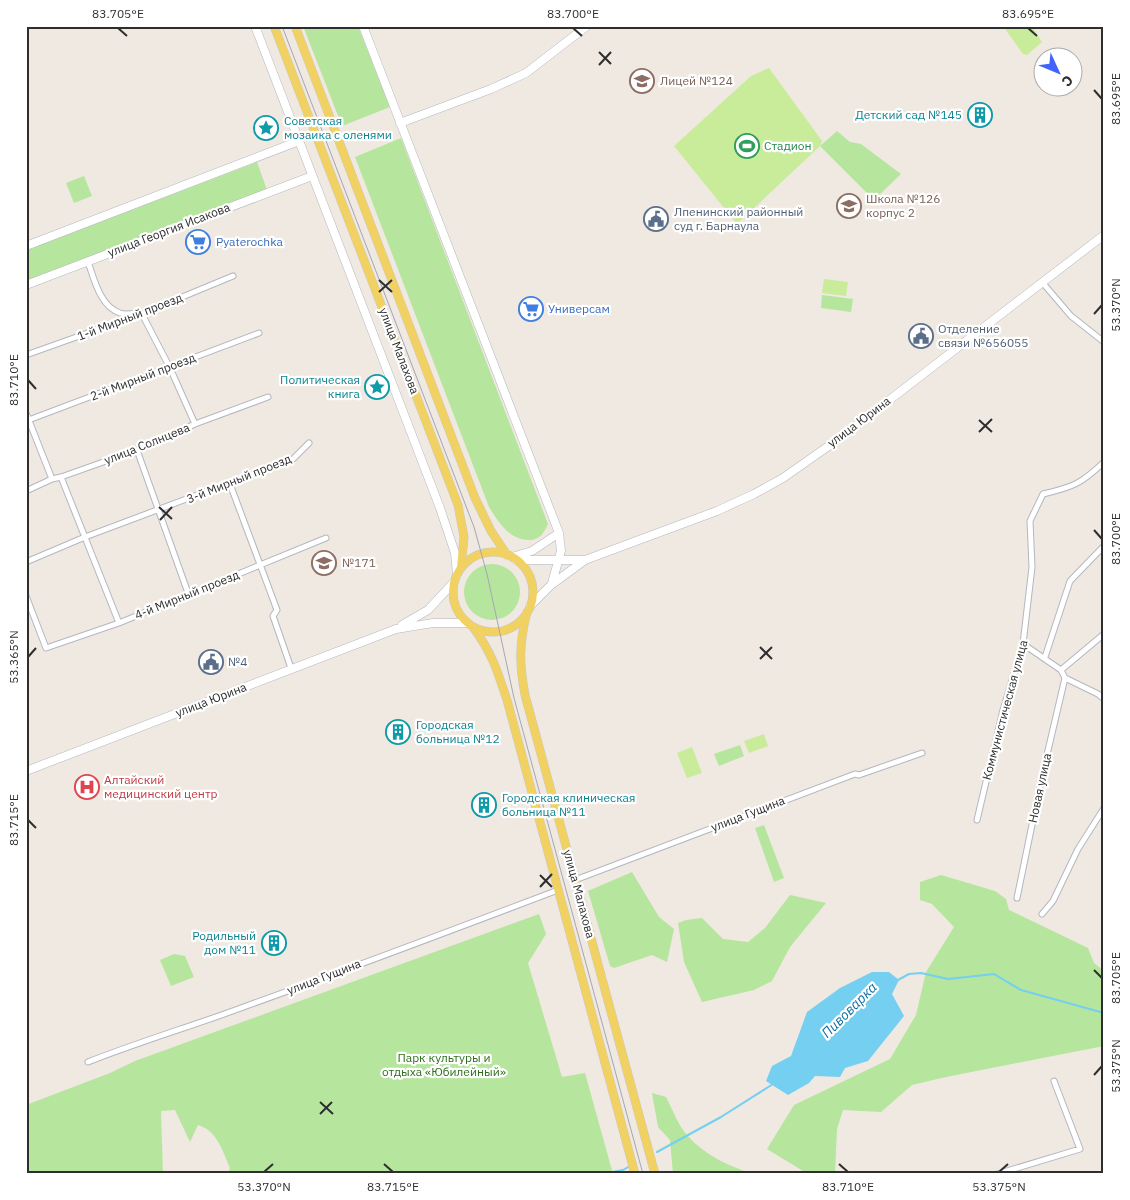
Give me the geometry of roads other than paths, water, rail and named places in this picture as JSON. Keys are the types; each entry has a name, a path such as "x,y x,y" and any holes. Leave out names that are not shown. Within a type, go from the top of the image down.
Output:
{"main road":[{"name":"улица Малахова","path":"274,26 458,505 464,537 459,571"},
{"name":"улица Малахова","path":"294,26 475,498 491,531 512,557"},
{"path":"493,552 512,557 528,573 531,581 532,598 529,609 517,624 503,631 486,632 470,625 462,618 453,597 454,582 459,571 474,557 482,554 493,552"},
{"name":"улица Малахова","path":"529,609 520,648 521,676 655,1174"},
{"name":"улица Малахова","path":"470,625 487,646 495,663 507,700 635,1174"}],"street":[{"path":"255,26 298,141 390,374 440,508 459,571"},
{"path":"363,26 559,532 562,551 552,585"},
{"path":"400,123 526,73 587,26"},
{"path":"26,246 298,141"},
{"name":"улица Георгия Исакова","path":"26,285 312,176"},
{"name":"улица Юрина","path":"529,609 552,585 585,560 717,511 754,494 782,478 840,438 1104,235"},
{"path":"88,262 107,304 122,314 141,314 170,368 194,424"},
{"name":"1-й Мирный проезд","path":"26,355 141,314 233,276"},
{"path":"1042,282 1071,316 1104,342"},
{"name":"2-й Мирный проезд","path":"28,420 259,334"},
{"name":"улица Солнцева","path":"26,491 52,478 62,477 137,450 194,424 268,396"},
{"path":"26,413 52,478"},
{"name":"3-й Мирный проезд","path":"26,562 86,537 293,459 308,444"},
{"path":"137,450 188,593"},
{"name":"Коммунистическая улица","path":"977,820 1003,710 1023,644 1032,567 1030,521 1042,494 1068,488 1086,478 1104,462"},
{"path":"62,477 118,623"},
{"path":"230,484 277,610 273,616 291,668"},
{"path":"512,557 532,551 559,532"},
{"name":"4-й Мирный проезд","path":"26,596 46,648 118,623 326,538"},
{"path":"1045,657 1070,581 1104,546"},
{"name":"улица Юрина","path":"512,557 560,561 585,560"},
{"name":"улица Юрина","path":"26,771 396,629 428,610 454,582"},
{"name":"улица Юрина","path":"396,629 433,623 470,625"},
{"path":"1061,670 1104,634"},
{"path":"1023,644 1045,657 1061,670 1065,678 1098,694 1104,699"},
{"name":"Новая улица","path":"1017,898 1042,776 1065,678"},
{"name":"улица Гущина","path":"575,880 854,774 859,775 922,753"},
{"path":"1042,914 1053,901 1078,849 1104,808"},
{"name":"улица Гущина","path":"88,1062 249,1006 558,890"},
{"path":"997,1174 1080,1149 1054,1081"}],"water":[{"path":"872,972 889,972 899,980 892,994 904,1016 868,1061 845,1068 840,1077 815,1076 809,1083 788,1095 766,1081 772,1066 791,1056 807,1012 840,988"}],"waterway":[{"name":"Пивоварка","path":"898,980 909,974 921,973 948,979 994,974 1021,990 1104,1013"},
{"name":"Пивоварка","path":"657,1152 721,1117 773,1084"},
{"name":"Пивоварка","path":"602,1174 623,1170 630,1166"}],"tram line":[{"path":"282,26 474,527 487,574 514,698 643,1174"}],"place":[{"name":"Лицей №124","path":"642,81"},
{"name":"Детский сад №145","path":"980,115"},
{"name":"Советская мозаика с оленями","path":"266,128"},
{"name":"Стадион","path":"747,146"},
{"name":"Школа №126 корпус 2","path":"849,206"},
{"name":"Лпенинский районный суд г. Барнаула","path":"656,219"},
{"name":"Pyaterochka","path":"198,242"},
{"name":"Универсам","path":"531,309"},
{"name":"Отделение связи №656055","path":"921,336"},
{"name":"Политическая книга","path":"377,387"},
{"name":"№171","path":"324,563"},
{"name":"№4","path":"211,662"},
{"name":"Городская больница №12","path":"398,732"},
{"name":"Алтайский медицинский центр","path":"87,787"},
{"name":"Городская клиническая больница №11","path":"484,805"},
{"name":"Родильный дом №11","path":"274,943"}],"park label":[{"name":"Парк культуры и отдыха «Юбилейный»","path":"444,1065"}]}
